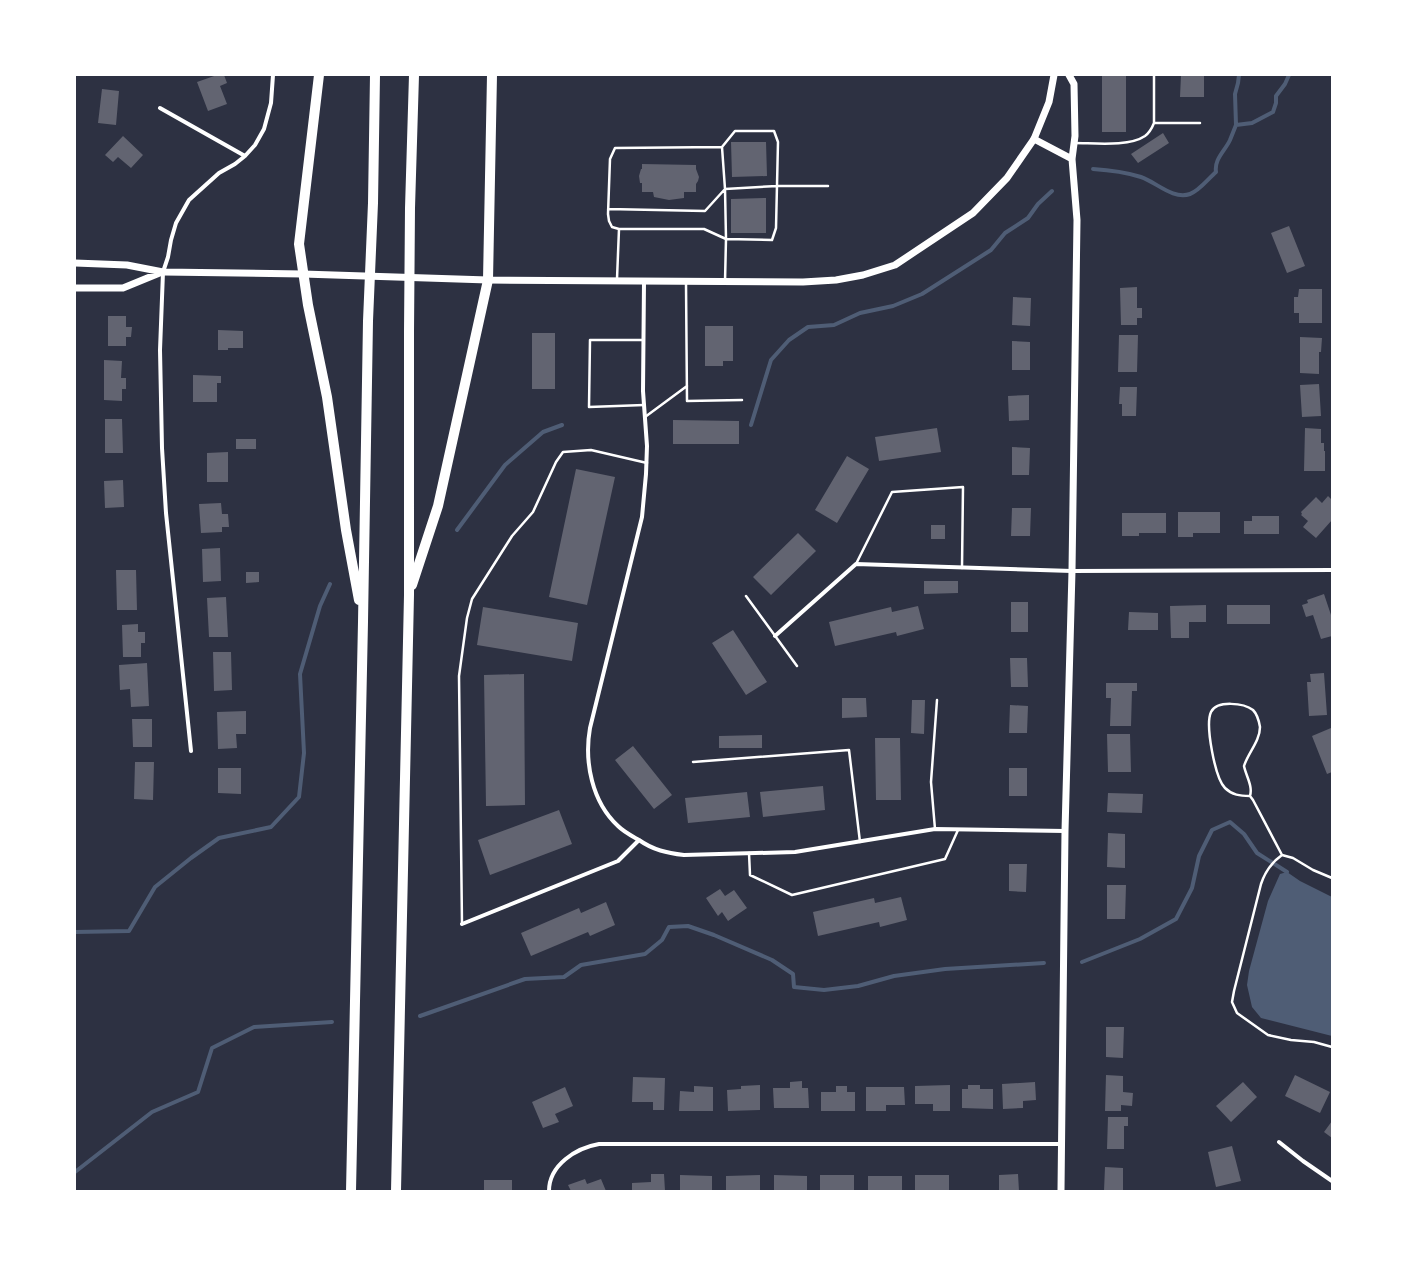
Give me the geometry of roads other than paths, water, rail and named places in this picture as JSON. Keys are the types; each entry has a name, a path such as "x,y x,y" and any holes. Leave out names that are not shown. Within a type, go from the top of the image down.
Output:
{"highway":[{"path":"319,75 298,244 313,332 327,397 346,530 363,622"},
{"path":"351,1191 368,321 373,203 375,75"},
{"path":"396,1191 409,595 410,208 414,75"},
{"path":"409,595 438,506 488,280 492,75"}],"main road":[{"path":"75,263 127,265 163,272 303,274 488,280 803,282 836,280 863,275 895,265 973,213 1007,178 1034,139 1049,102 1054,75"},
{"path":"1061,1191 1077,220 1072,159 1074,143 1074,84 1069,75"},
{"path":"1034,139 1072,159"},
{"path":"75,288 123,288 163,272"}],"street":[{"path":"191,752 166,513 162,448 160,350 163,272 176,223 189,200 219,173 235,164 245,156 255,145 264,129 270,107 273,75"},
{"path":"160,108 245,156"},
{"path":"644,282 643,340 646,463 642,516 590,728 588,757 593,785 604,807 618,826 649,847 666,853 684,855 795,852 935,829 1066,831"},
{"path":"776,636 856,564 1072,571 1332,570"},
{"path":"462,924 618,861 639,840"},
{"path":"1279,1142 1332,1181"},
{"path":"549,1191 549,1187 556,1171 570,1155 582,1148 599,1144 1061,1144"}],"lane":[{"path":"1074,143 1129,142 1145,136 1154,123 1154,75"},
{"path":"1154,123 1200,123"},
{"path":"722,147 615,148 610,159 608,209 609,221 612,227 704,229 726,239 772,240 776,228 778,186 778,142 774,131 735,131 722,147 725,189 726,239 725,282"},
{"path":"608,209 705,211 725,189 778,186 828,186"},
{"path":"617,281 619,228"},
{"path":"686,282 687,401 742,400"},
{"path":"643,340 590,340 589,407 644,405"},
{"path":"645,417 687,386"},
{"path":"462,924 459,676 467,618 472,599 512,536 533,512 556,462 564,452 591,450 646,463"},
{"path":"856,564 892,492 963,487 962,568"},
{"path":"746,596 797,666"},
{"path":"935,829 930,782 937,700"},
{"path":"693,762 849,750 860,842"},
{"path":"749,853 750,874 792,895 945,859 958,830"}],"water":[{"path":"1287,872 1300,881 1332,897 1332,1036 1261,1018 1252,1007 1247,985 1249,971 1268,901 1280,874"}],"waterway":[{"path":"1236,125 1235,94 1239,75"},
{"path":"1093,169 1141,177 1171,193 1177,195 1190,194 1200,188 1216,172 1218,159 1230,140 1236,125 1252,123 1273,112 1276,103 1276,96 1285,84 1289,75"},
{"path":"751,425 771,360 789,340 808,327 834,325 860,313 893,306 922,294 991,250 1005,233 1028,218 1038,204 1052,191"},
{"path":"457,530 505,465 543,432 562,425"},
{"path":"75,932 129,931 155,887 191,858 219,838 271,827 299,797 304,753 300,674 320,606 330,584"},
{"path":"1082,962 1140,939 1176,919 1192,888 1199,856 1212,830 1230,822 1244,834 1257,853 1287,872"},
{"path":"420,1016 525,979 564,977 581,965 645,954 662,940 669,927 688,926 714,935 772,960 793,974 794,987 824,990 858,986 894,976 945,969 1044,963"},
{"path":"75,1172 152,1112 198,1092 212,1048 254,1027 332,1022"}]}
